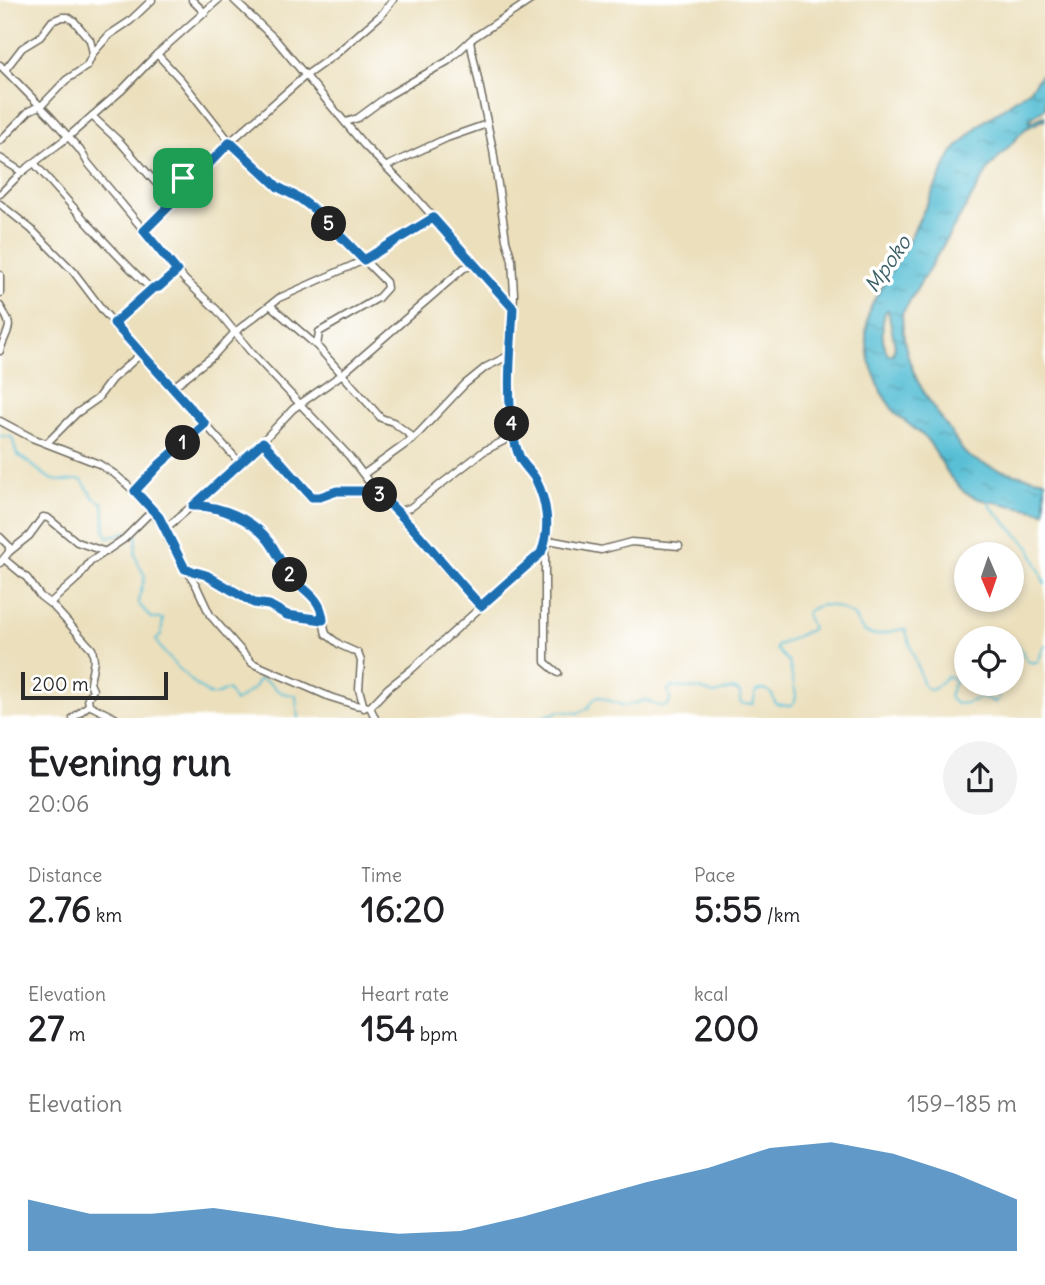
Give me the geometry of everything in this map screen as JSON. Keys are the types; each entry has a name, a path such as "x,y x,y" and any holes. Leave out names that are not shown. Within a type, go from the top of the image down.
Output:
{"street":[{"path":"0,141 29,111 43,104 66,80 87,66 93,53 109,35 130,21 152,0"},
{"path":"192,0 205,13"},
{"path":"0,194 22,172 92,116 218,0"},
{"path":"234,0 275,39 364,145 387,166 513,308"},
{"path":"92,116 120,142 156,183 167,185 205,168 230,142 305,76 314,72 381,15 393,0"},
{"path":"346,122 358,118 389,95 448,61 470,41 531,0"},
{"path":"93,53 90,40 74,21 62,17 52,21 40,37 22,48 1,67 25,88 37,105 68,136 177,271 217,310 364,474 375,491 398,511 403,520 414,529 481,606"},
{"path":"470,41 493,150 514,276 510,355 513,436 520,458 536,479 547,511 545,662 558,673"},
{"path":"157,54 230,142 278,187 315,210 386,282 385,293 319,332 317,346"},
{"path":"387,166 447,138 487,124"},
{"path":"0,158 22,172"},
{"path":"34,163 87,225 153,288"},
{"path":"144,231 180,195 183,178"},
{"path":"0,204 73,271 114,323 240,464"},
{"path":"172,388 215,355 235,332 279,298 364,260 433,218"},
{"path":"166,528 240,464 300,403 341,375 464,268 476,265"},
{"path":"114,323 153,288 159,287 177,271"},
{"path":"0,275 0,293"},
{"path":"0,306 10,323 0,351"},
{"path":"271,306 317,346 380,418 393,422 414,438"},
{"path":"47,443 77,413 97,399 112,379 141,354"},
{"path":"364,474 414,438 465,384 486,367 510,355"},
{"path":"0,421 99,464 135,491 166,528 168,539 196,585 210,615 253,663 330,697 367,708"},
{"path":"135,491 160,464 205,424"},
{"path":"398,511 410,508 484,451 513,436"},
{"path":"263,442 312,497 337,491 375,491"},
{"path":"193,506 208,505 222,510 254,527 269,541 289,574 317,601 326,634 340,645 358,653 362,661 359,689 367,708 375,718"},
{"path":"50,603 79,577 90,562 106,552 153,510"},
{"path":"89,705 88,698 93,690 90,683 94,660 92,649 50,603 40,596 27,578 2,561 29,536 43,517 48,518 77,542 106,552"},
{"path":"0,537 9,546 9,552"},
{"path":"367,708 541,553 545,544 554,541 601,550 631,542 679,546"},
{"path":"185,569 206,575 254,603 269,605 287,615 323,620"},
{"path":"73,718 89,705"},
{"path":"89,705 115,718"}],"water":[{"path":"1045,70 1045,108 1030,119 1029,123 1044,116 1045,119 1025,129 989,168 902,314 905,347 915,375 959,446 967,455 994,468 1045,480 1045,512 979,499 965,493 951,478 927,439 895,413 881,392 869,360 866,335 868,315 873,302 911,236 952,153 979,125 1029,90","holes":["888,310 895,346 893,354 888,355 882,329 885,312"]}],"waterway":[{"path":"0,436 12,437 17,455 50,478 61,481 82,480 94,498 103,503 105,532 108,537 129,531"},
{"path":"988,500 990,506 1030,548 1045,584"},
{"path":"134,533 137,536 135,553 145,576 138,603 151,618 163,619 161,635 156,640 172,661 206,692 214,695 228,690 235,702 254,688 259,679 282,693 296,695 298,718"},
{"path":"540,718 560,711 578,713 588,708 595,698 600,697 624,706 646,700 663,706 669,704 668,690 672,687 700,689 714,694 734,690 740,693 740,702 743,704 753,704 756,691 765,689 771,693 776,704 791,706 796,695 789,662 776,649 777,646 812,629 806,613 824,605 842,609 854,616 859,626 871,634 905,629 924,686 929,690 934,689 946,677 951,677 954,681"},
{"path":"1024,656 1027,661 1038,661 1045,645"},
{"path":"954,684 949,695 957,704 982,697 995,702 999,696"}],"route":[{"path":"230,142 278,187 315,210 364,260 433,218 513,308 510,409 513,436 520,458 536,479 547,511 548,523 541,553 481,606 414,529 403,520 398,511 375,491 337,491 312,497 263,442 205,492 193,506 208,505 237,516 254,527 269,541 294,580 317,601 323,620 287,615 269,605 254,603 206,575 185,569 159,517 135,491 160,464 205,424 114,323 153,288 159,287 177,271 144,231 180,195 183,178 205,168 230,142"}],"water label":[{"name":"Mpoko","path":"888,264"}]}
